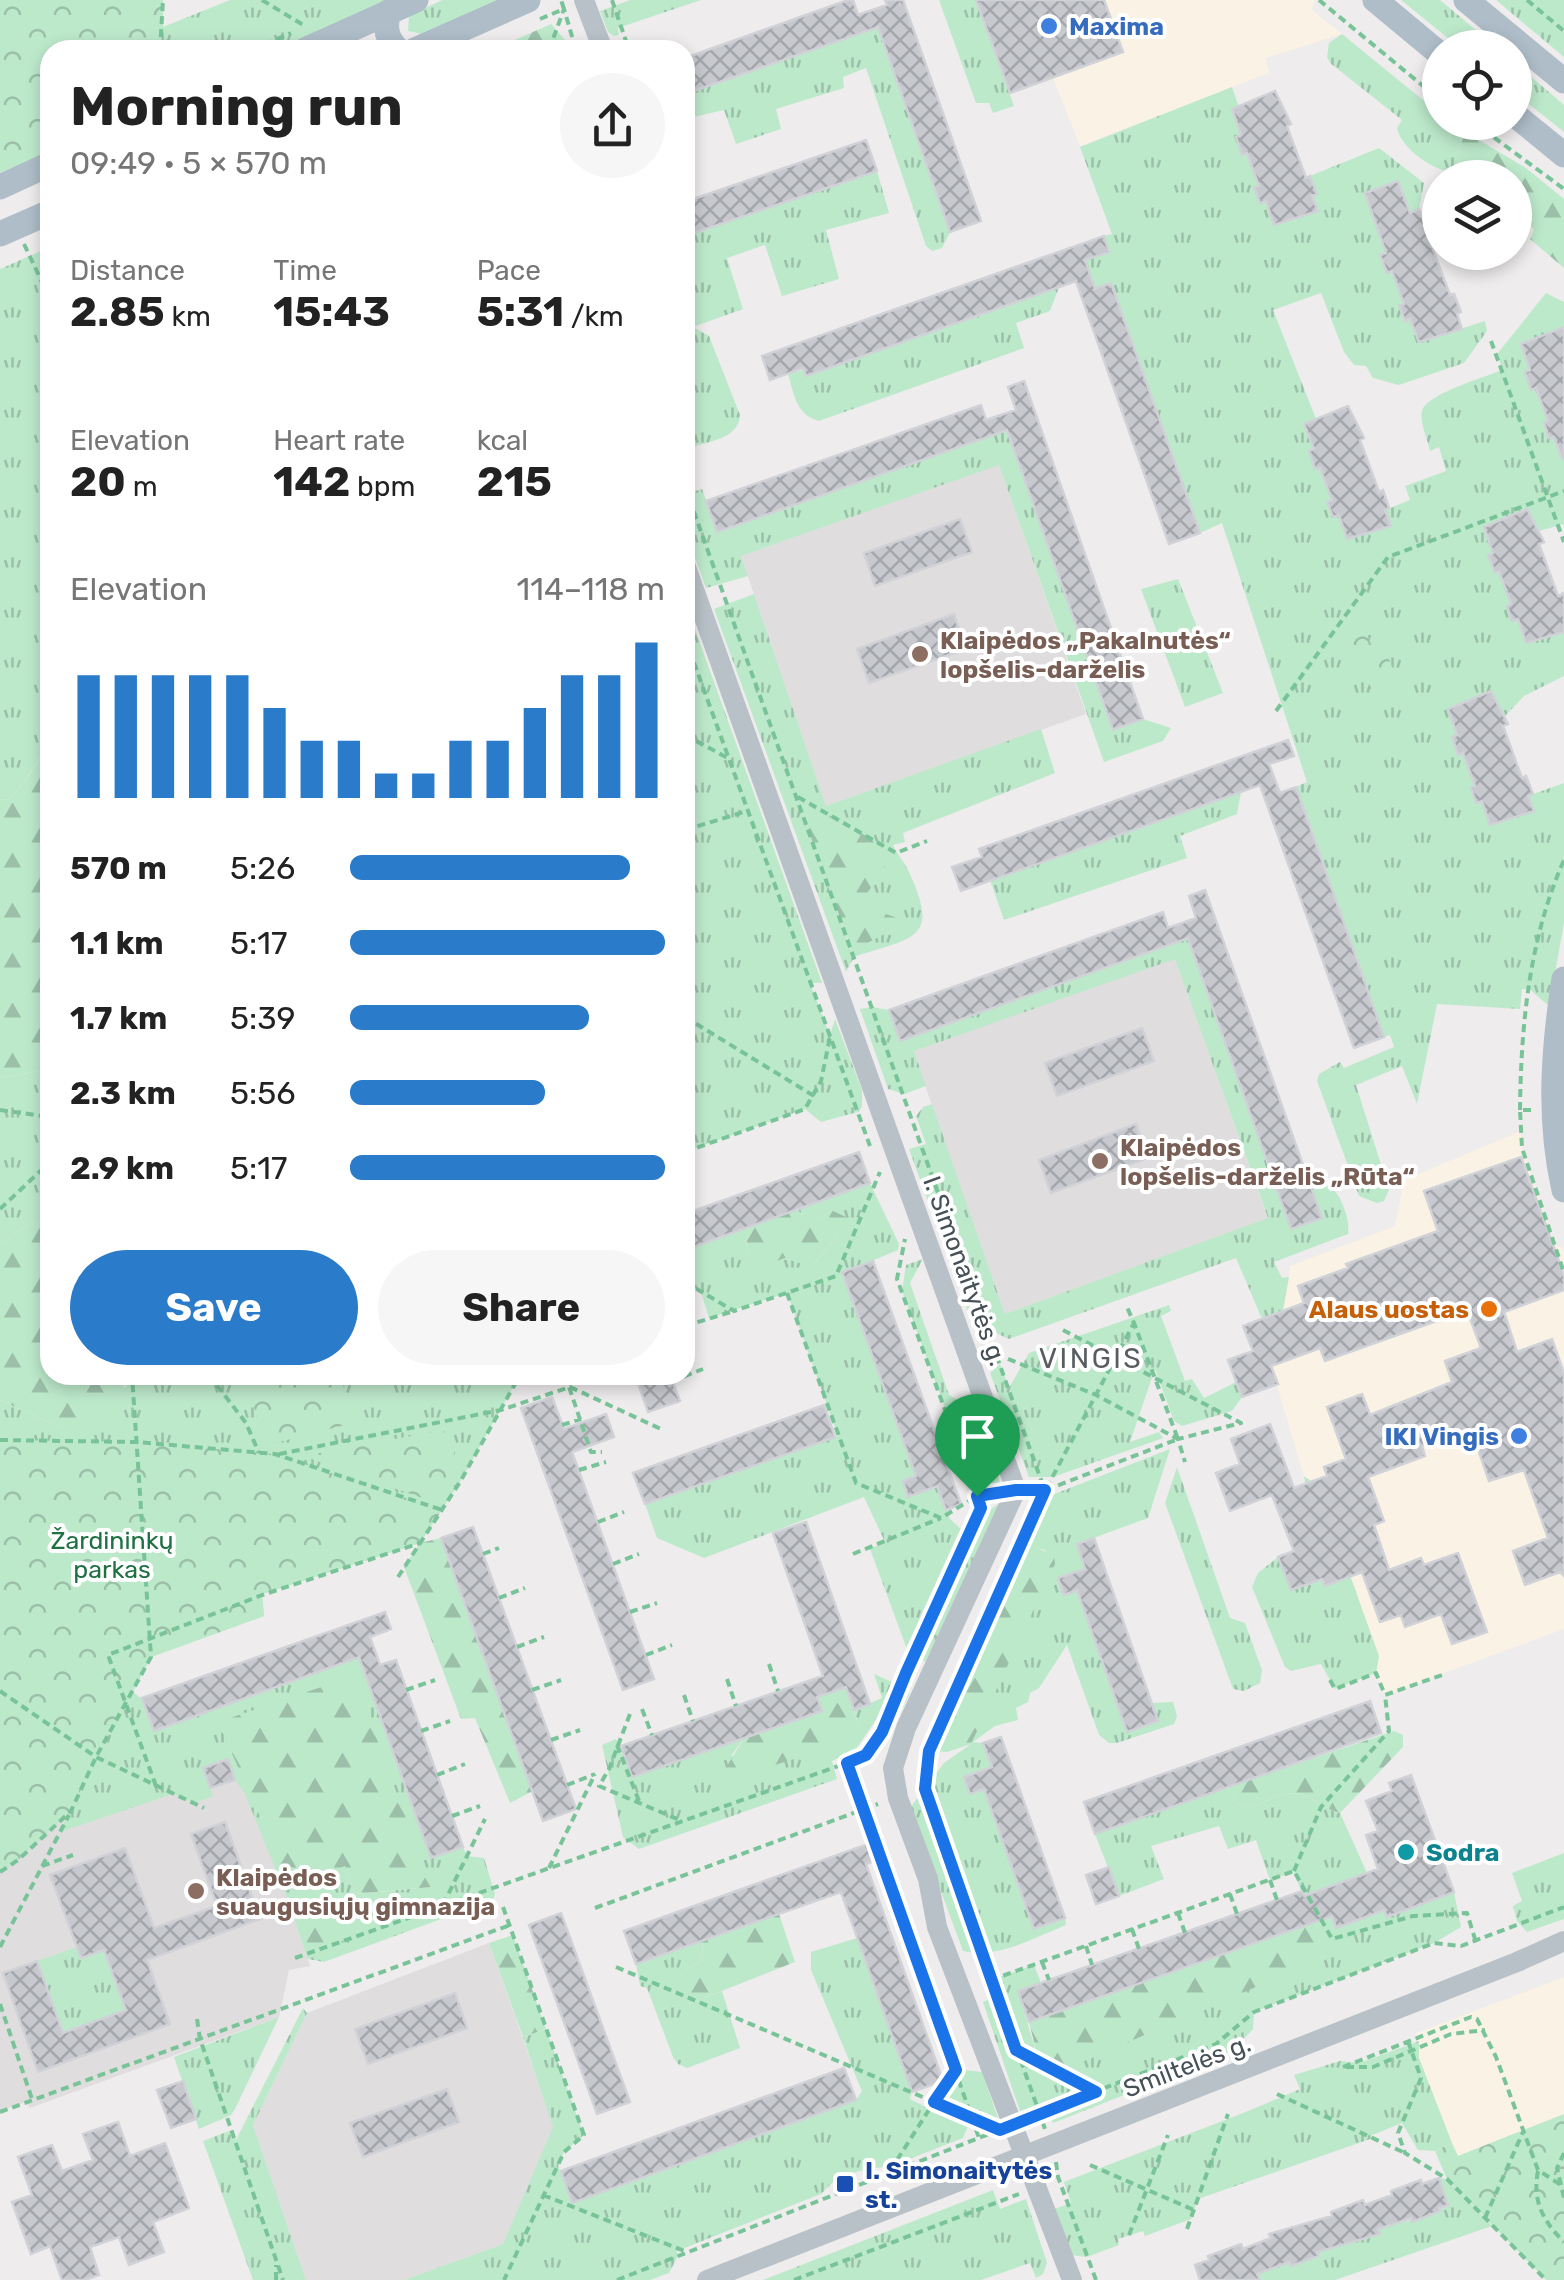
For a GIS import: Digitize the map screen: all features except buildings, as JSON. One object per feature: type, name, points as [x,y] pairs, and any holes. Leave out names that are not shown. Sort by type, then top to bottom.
[{"type":"main road","points":[[305,38],[416,0]]},
{"type":"main road","points":[[438,40],[528,0]]},
{"type":"main road","points":[[1374,0],[1422,39]]},
{"type":"main road","points":[[1466,0],[1564,81]]},
{"type":"main road","points":[[388,12],[385,27],[390,40]]},
{"type":"main road","points":[[1532,129],[1564,155]]},
{"type":"main road","points":[[0,187],[40,169]]},
{"type":"main road","points":[[0,234],[40,216]]},
{"type":"main road","points":[[1564,979],[1553,1062],[1552,1108],[1564,1190]]},
{"type":"street","points":[[584,0],[599,40]]},
{"type":"street","name":"I. Simonaitytės g.","points":[[695,592],[1016,1490]]},
{"type":"street","points":[[1016,1490],[906,1728],[893,1768],[898,1798],[928,1880],[937,1927],[1072,2280]]},
{"type":"street","name":"Smiltelės g.","points":[[707,2280],[1564,1944]]},
{"type":"path","points":[[161,40],[163,0]]},
{"type":"path","points":[[262,0],[305,38]]},
{"type":"path","points":[[612,0],[626,40]]},
{"type":"path","points":[[1319,0],[1422,85]]},
{"type":"path","points":[[1527,0],[1564,31]]},
{"type":"path","points":[[553,40],[564,8],[573,40]]},
{"type":"path","points":[[1497,140],[1564,189]]},
{"type":"path","points":[[1491,341],[1564,542]]},
{"type":"path","points":[[1276,711],[1388,557],[1564,491]]},
{"type":"path","points":[[695,515],[1045,1490]]},
{"type":"path","points":[[695,666],[872,1151]]},
{"type":"path","points":[[695,740],[728,758]]},
{"type":"path","points":[[796,796],[896,852],[927,841]]},
{"type":"path","points":[[695,827],[748,811]]},
{"type":"path","points":[[1520,1110],[1530,977],[1546,906],[1564,860]]},
{"type":"path","points":[[695,1023],[814,1096]]},
{"type":"path","points":[[695,1148],[806,1108],[826,1066],[830,1036]]},
{"type":"path","points":[[0,1110],[40,1116]]},
{"type":"path","points":[[876,1162],[886,1188]]},
{"type":"path","points":[[0,1209],[40,1171]]},
{"type":"path","points":[[695,1323],[836,1276],[880,1172]]},
{"type":"path","points":[[295,1958],[866,1755],[882,1732],[981,1508],[897,1279],[905,1238]]},
{"type":"path","points":[[1558,1256],[1564,1273]]},
{"type":"path","points":[[695,1288],[734,1310]]},
{"type":"path","points":[[787,1293],[856,1483],[941,1518]]},
{"type":"path","points":[[1128,1307],[1185,1462]]},
{"type":"path","points":[[1039,2114],[925,1789],[929,1751],[1045,1490],[1134,1323]]},
{"type":"path","points":[[853,1554],[941,1518],[977,1496],[1045,1490],[1178,1439],[1241,1423],[1063,1330]]},
{"type":"path","points":[[996,1354],[1096,1395],[1178,1439]]},
{"type":"path","points":[[695,1372],[703,1369]]},
{"type":"path","points":[[0,1947],[151,1657],[133,1385]]},
{"type":"path","points":[[217,1385],[246,1423],[259,1453]]},
{"type":"path","points":[[398,1577],[515,1385]]},
{"type":"path","points":[[274,1454],[501,1410],[570,1387],[663,1430]]},
{"type":"path","points":[[570,1387],[591,1452],[602,1452]]},
{"type":"path","points":[[562,1425],[581,1419]]},
{"type":"path","points":[[0,1440],[136,1442],[274,1454],[442,1510]]},
{"type":"path","points":[[579,1470],[606,1462]]},
{"type":"path","points":[[598,1522],[624,1512]]},
{"type":"path","points":[[156,1786],[108,1655],[262,1594],[420,1543]]},
{"type":"path","points":[[483,1554],[499,1548]]},
{"type":"path","points":[[613,1564],[639,1554]]},
{"type":"path","points":[[499,1598],[525,1588]]},
{"type":"path","points":[[630,1612],[657,1603]]},
{"type":"path","points":[[517,1647],[544,1637]]},
{"type":"path","points":[[646,1655],[672,1645]]},
{"type":"path","points":[[769,1664],[778,1691]]},
{"type":"path","points":[[991,1980],[1294,1871],[1320,1807],[1389,1732],[1385,1695],[1376,1674],[1335,1689],[1330,1680]]},
{"type":"path","points":[[1385,1695],[1442,1675]]},
{"type":"path","points":[[727,1679],[736,1706]]},
{"type":"path","points":[[406,1690],[434,1680]]},
{"type":"path","points":[[532,1690],[561,1680]]},
{"type":"path","points":[[0,1691],[96,1757],[204,1808]]},
{"type":"path","points":[[684,1695],[693,1721]]},
{"type":"path","points":[[642,1709],[652,1735]]},
{"type":"path","points":[[630,1714],[599,1786],[682,1821]]},
{"type":"path","points":[[422,1732],[450,1721]]},
{"type":"path","points":[[550,1740],[580,1730]]},
{"type":"path","points":[[617,1745],[638,1801]]},
{"type":"path","points":[[847,1763],[979,2138]]},
{"type":"path","points":[[437,1775],[465,1764]]},
{"type":"path","points":[[548,1868],[595,1774],[567,1784]]},
{"type":"path","points":[[595,1908],[925,1789]]},
{"type":"path","points":[[452,1816],[480,1806]]},
{"type":"path","points":[[0,1872],[71,1811]]},
{"type":"path","points":[[443,1905],[485,1818]]},
{"type":"path","points":[[42,1866],[73,1855]]},
{"type":"path","points":[[1294,1871],[1332,1939],[1413,1916],[1467,1913],[1476,1941]]},
{"type":"path","points":[[1270,1880],[1277,1900]]},
{"type":"path","points":[[1230,1894],[1236,1914]]},
{"type":"path","points":[[503,1907],[584,2135],[564,2152],[504,2280]]},
{"type":"path","points":[[1011,2126],[1216,2044],[1254,2012],[1434,1942],[1461,1946],[1564,1907]]},
{"type":"path","points":[[1178,1913],[1185,1932]]},
{"type":"path","points":[[0,2112],[510,1925]]},
{"type":"path","points":[[1132,1930],[1139,1948]]},
{"type":"path","points":[[1086,1946],[1092,1965]]},
{"type":"path","points":[[1042,1962],[1049,1980]]},
{"type":"path","points":[[616,1967],[1000,2130],[617,2280]]},
{"type":"path","points":[[0,2004],[33,2100]]},
{"type":"path","points":[[1484,2030],[1451,2034],[1374,2067],[1343,2067],[1471,2017],[1484,2030],[1538,2170],[1536,2200],[1543,2219],[1564,2242]]},
{"type":"path","points":[[197,2019],[200,2039],[280,2280]]},
{"type":"path","points":[[1406,2153],[1398,2133],[1421,2078],[1408,2041]]},
{"type":"path","points":[[1016,2050],[1096,2092]]},
{"type":"path","points":[[889,2173],[956,2070]]},
{"type":"path","points":[[1277,2094],[1406,2153],[1447,2180],[1546,2280]]},
{"type":"path","points":[[1187,2229],[1228,2114]]},
{"type":"path","points":[[1486,2218],[1524,2132]]},
{"type":"path","points":[[1130,2235],[1168,2135]]},
{"type":"path","points":[[1564,2153],[1557,2168],[1564,2198]]},
{"type":"path","points":[[1090,2165],[1194,2210]]},
{"type":"path","points":[[1538,2170],[1564,2187]]},
{"type":"path","points":[[1058,2177],[1096,2280]]},
{"type":"path","points":[[543,2195],[688,2252]]},
{"type":"path","points":[[794,2280],[1002,2200]]},
{"type":"shaded area","points":[[975,0],[1315,0],[1312,10],[1342,34],[1266,58],[1269,73],[1080,146],[1053,78],[1010,93]]},
{"type":"shaded area","name":"Klaipėdos „Pakalnutės“ lopšelis-darželis","points":[[999,464],[1086,714],[826,806],[741,556]]},
{"type":"shaded area","name":"Klaipėdos lopšelis-darželis „Rūta“","points":[[1175,958],[1268,1219],[1005,1314],[913,1051]]},
{"type":"shaded area","points":[[1521,1131],[1522,1148],[1555,1245],[1564,1248],[1564,1629],[1385,1695],[1376,1673],[1379,1656],[1322,1579],[1291,1590],[1278,1557],[1294,1550],[1273,1496],[1306,1483],[1271,1366],[1300,1355],[1283,1311],[1290,1266],[1395,1226],[1404,1180]]},
{"type":"shaded area","name":"Klaipėdos suaugusiųjų gimnazija","points":[[218,1722],[289,1900],[310,1966],[289,1970],[279,2017],[30,2108],[26,2102],[0,2111],[0,1872],[71,1811]]},
{"type":"shaded area","points":[[489,1943],[554,2127],[503,2244],[404,2280],[306,2280],[253,2125],[307,2013]]},
{"type":"shaded area","points":[[1564,1977],[1564,2114],[1457,2156],[1419,2058],[1416,2033]]},
{"type":"green space","points":[[0,0],[163,0],[161,40],[40,40],[40,156],[0,173]]},
{"type":"green space","points":[[163,0],[163,27],[230,0],[385,0],[382,7],[306,40],[40,40],[40,124],[0,12]]},
{"type":"green space","points":[[442,0],[499,0],[422,34],[408,31],[409,16]]},
{"type":"green space","points":[[630,0],[701,0],[618,28],[619,35],[614,36],[608,32],[600,11]]},
{"type":"green space","points":[[939,0],[975,0],[1014,106],[993,113],[989,103],[976,103]]},
{"type":"green space","points":[[1401,0],[1440,0],[1476,30],[1438,30]]},
{"type":"green space","points":[[1496,0],[1564,0],[1564,57]]},
{"type":"green space","points":[[551,24],[565,40],[515,40]]},
{"type":"green space","points":[[878,26],[950,232],[942,248],[932,251],[926,246],[866,68],[843,77],[844,88],[776,109],[781,129],[736,144],[724,110],[695,117],[695,90]]},
{"type":"green space","points":[[1342,34],[1422,99],[1422,140],[1460,140],[1457,160],[1423,160],[1417,156],[1399,135],[1397,128],[1402,120],[1330,63],[1329,43]]},
{"type":"green space","points":[[1532,78],[1564,105],[1564,132],[1532,107]]},
{"type":"green space","points":[[1232,87],[1239,107],[1232,109],[1241,135],[1236,137],[1242,154],[1247,153],[1259,186],[1255,188],[1260,202],[1266,201],[1274,224],[1318,211],[1310,176],[1379,148],[1422,181],[1419,209],[1376,227],[1386,253],[1380,256],[1387,273],[1392,271],[1404,304],[1399,306],[1404,321],[1410,319],[1419,342],[1485,321],[1487,331],[1464,363],[1399,385],[1373,378],[1366,366],[1354,365],[1344,352],[1321,293],[1273,310],[1316,419],[1305,424],[1314,449],[1309,452],[1315,469],[1320,468],[1332,500],[1328,502],[1333,517],[1339,515],[1347,539],[1390,526],[1385,510],[1410,500],[1405,486],[1446,471],[1439,447],[1430,451],[1422,420],[1426,405],[1445,392],[1502,370],[1498,353],[1546,293],[1564,302],[1564,327],[1521,345],[1530,370],[1525,373],[1531,390],[1536,388],[1548,421],[1544,423],[1549,438],[1555,436],[1564,460],[1564,524],[1539,531],[1537,525],[1533,527],[1527,510],[1484,528],[1493,553],[1488,556],[1494,573],[1499,571],[1511,604],[1507,606],[1512,620],[1518,619],[1526,642],[1564,632],[1564,676],[1524,696],[1505,716],[1491,692],[1448,710],[1457,735],[1452,738],[1458,755],[1463,753],[1475,786],[1471,788],[1476,803],[1482,801],[1491,825],[1533,812],[1528,796],[1564,783],[1564,923],[1549,1006],[1529,989],[1522,989],[1520,1009],[1437,1004],[1417,1104],[1402,1066],[1356,1085],[1389,1190],[1384,1201],[1377,1203],[1359,1196],[1317,1081],[1319,1074],[1340,1062],[1344,1068],[1394,1047],[1390,1035],[1384,1037],[1296,787],[1307,782],[1222,523],[1200,533],[1112,284],[1095,289],[1085,261],[1109,252],[1104,236],[1112,234],[1080,147]]},
{"type":"green space","points":[[1460,140],[1479,140],[1513,160],[1457,160]]},
{"type":"green space","points":[[877,171],[889,213],[826,230],[839,279],[782,296],[765,245],[727,258],[743,309],[695,326],[695,233]]},
{"type":"green space","points":[[1532,173],[1564,199],[1564,268],[1532,241]]},
{"type":"green space","points":[[40,251],[40,758],[7,800],[0,799],[0,269]]},
{"type":"green space","points":[[1059,287],[1050,311],[1016,323],[1024,348],[819,421],[805,414],[797,403],[788,374],[803,370],[807,376]]},
{"type":"green space","points":[[695,328],[709,336],[740,415],[734,430],[695,446]]},
{"type":"green space","points":[[1007,430],[1112,730],[1143,719],[1171,728],[1163,741],[1104,762],[999,465],[741,556],[748,576],[706,588],[695,558],[695,491],[702,489],[718,532]]},
{"type":"green space","points":[[1178,579],[1223,693],[1185,707],[1141,589]]},
{"type":"green space","points":[[754,594],[826,806],[1041,729],[1055,773],[903,833],[905,842],[893,845],[918,895],[921,924],[906,940],[854,957],[846,972],[714,609]],"holes":[[[797,797],[885,869],[857,905],[898,927],[851,950]]]},
{"type":"green space","points":[[1364,626],[1375,655],[1386,651],[1398,683],[1372,693],[1361,662],[1350,665],[1339,635]]},
{"type":"green space","points":[[695,629],[822,983],[810,983],[830,1035],[835,1019],[862,1090],[862,1107],[858,1112],[821,1122],[805,1109],[695,1148]]},
{"type":"green space","points":[[40,759],[40,1071],[0,1078],[0,799],[7,800]]},
{"type":"green space","points":[[1241,792],[1237,814],[1180,836],[1187,858],[1004,920],[990,880]]},
{"type":"green space","points":[[796,796],[884,846],[885,869],[858,905],[895,917],[898,927],[852,951]]},
{"type":"green space","points":[[1188,938],[1291,1228],[1321,1218],[1311,1188],[1328,1184],[1344,1207],[1348,1234],[1274,1262],[1282,1278],[1289,1277],[1283,1311],[1262,1319],[1236,1258],[1009,1339],[987,1329],[977,1336],[909,1149],[926,1144],[916,1116],[923,1107],[932,1104],[1005,1314],[1268,1218],[1175,959],[914,1051],[926,1086],[904,1094],[888,1089],[860,1009],[889,1010],[900,1041]]},
{"type":"green space","points":[[40,1071],[40,1220],[0,1244],[0,1078]]},
{"type":"green space","points":[[870,1183],[899,1244],[898,1250],[842,1273],[916,1476],[903,1481],[908,1496],[937,1486],[950,1519],[973,1540],[987,1512],[1000,1503],[926,1661],[911,1660],[870,1549],[885,1542],[864,1497],[704,1558],[657,1538],[645,1504],[838,1436],[787,1293],[709,1318],[701,1292],[695,1288],[695,1246],[749,1227],[747,1248],[759,1266],[784,1258],[812,1266],[839,1235],[833,1211],[819,1218],[804,1218],[797,1209]]},
{"type":"green space","points":[[797,1209],[804,1218],[819,1218],[833,1211],[846,1217],[839,1235],[811,1267],[785,1258],[759,1267],[747,1249],[749,1227]]},
{"type":"green space","points":[[40,1220],[40,1385],[124,1385],[103,1411],[60,1427],[0,1400],[0,1244]]},
{"type":"green space","points":[[923,1259],[910,1283],[949,1395],[975,1410],[1001,1485],[977,1479],[968,1471],[902,1291],[906,1265]]},
{"type":"green space","points":[[1169,1305],[1171,1311],[1161,1316],[1185,1381],[1192,1379],[1204,1398],[1236,1382],[1242,1397],[1232,1411],[1182,1426],[1174,1421],[1155,1369],[1130,1442],[1159,1432],[1163,1438],[1053,1477],[1029,1477],[990,1373],[1000,1364],[1009,1388],[1029,1353]]},
{"type":"green space","points":[[126,1385],[514,1385],[460,1482],[420,1543],[262,1594],[264,1616],[151,1657],[133,1692],[142,1699],[154,1730],[359,1657],[431,1858],[463,1847],[467,1856],[484,1858],[495,1894],[493,1900],[324,1962],[308,1959],[306,1954],[360,1934],[313,1898],[288,1900],[228,1760],[203,1768],[213,1796],[194,1803],[173,1794],[60,1832],[68,1814],[0,1872],[0,1400],[60,1427]],"holes":[[[345,1866],[431,1887],[355,1894]]]},
{"type":"green space","points":[[249,1385],[344,1385],[353,1423],[264,1446]]},
{"type":"green space","points":[[443,1430],[455,1445],[454,1472],[445,1493],[425,1499],[303,1456]]},
{"type":"green space","name":"Žardininkų parkas","points":[[0,1440],[136,1442],[274,1454],[442,1510],[420,1543],[262,1594],[264,1616],[151,1657],[71,1811],[0,1872]]},
{"type":"green space","points":[[1170,1449],[1148,1518],[1077,1544],[1085,1569],[1059,1578],[1064,1595],[1077,1590],[1127,1732],[1157,1721],[1151,1703],[1173,1702],[1177,1716],[1174,1724],[1109,1743],[1099,1735],[1067,1645],[1039,1688],[1030,1693],[1028,1702],[1016,1708],[1018,1720],[995,1726],[973,1742],[983,1743],[992,1767],[984,1789],[1034,1928],[1065,1918],[1066,1925],[1003,1950],[963,1951],[910,1808],[944,1763],[971,1744],[1046,1551],[1030,1545],[1052,1495]]},
{"type":"green space","points":[[1177,1467],[1230,1618],[1245,1623],[1262,1670],[1260,1683],[1244,1691],[1233,1689],[1165,1503]]},
{"type":"green space","points":[[1304,1476],[1318,1486],[1379,1656],[1376,1673],[1335,1689],[1321,1664],[1291,1671],[1285,1667],[1252,1587],[1258,1573],[1278,1557],[1291,1590],[1322,1579]]},
{"type":"green space","points":[[441,1538],[533,1791],[510,1803],[475,1718],[461,1719],[404,1567],[420,1543]]},
{"type":"green space","points":[[1023,1541],[1054,1556],[1055,1564],[971,1744],[947,1752],[929,1751]]},
{"type":"green space","points":[[874,1674],[908,1689],[909,1695],[892,1731],[880,1714],[856,1749],[832,1761],[837,1779],[639,1849],[623,1837],[602,1745],[616,1739],[633,1777],[744,1738],[731,1756],[859,1727],[854,1710],[882,1698]]},
{"type":"green space","points":[[354,1676],[431,1887],[355,1894],[345,1866],[291,1886],[218,1722]]},
{"type":"green space","points":[[846,1687],[859,1727],[852,1741],[736,1777],[727,1766],[744,1738],[821,1711],[817,1697]]},
{"type":"green space","points":[[1394,1731],[1403,1735],[1403,1747],[1340,1813],[1296,1793],[1248,1809],[1236,1803],[1228,1787]]},
{"type":"green space","points":[[1228,1787],[1236,1803],[1248,1809],[1296,1793],[1340,1813],[1367,1873],[1322,1890],[1336,1927],[1384,1910],[1387,1917],[1454,1892],[1461,1927],[1434,1943],[1254,2012],[1253,2029],[1231,2053],[1053,2123],[1047,2106],[1021,2114],[983,2002],[997,1996],[991,1980],[1034,1965],[1041,1983],[1018,1992],[1039,2061],[1325,1957],[1294,1872],[1270,1880],[1256,1840],[1228,1849],[1219,1826],[1151,1846],[1164,1879],[1119,1896],[1095,1834]]},
{"type":"green space","points":[[1564,1853],[1564,1919],[1527,1932],[1517,1921],[1513,1906],[1522,1901],[1512,1873]]},
{"type":"green space","points":[[313,1898],[361,1934],[306,1954],[288,1900]]},
{"type":"green space","points":[[779,1914],[795,1962],[686,2005],[668,1990],[681,1974],[702,1960],[703,1940]]},
{"type":"green space","points":[[1313,1922],[1325,1957],[1059,2072],[1039,2062],[1029,2022]]},
{"type":"green space","points":[[513,1935],[546,2029],[523,2037],[489,1943]]},
{"type":"green space","points":[[857,1938],[912,2092],[910,2099],[930,2109],[955,2069],[982,2072],[999,2121],[994,2127],[970,2121],[963,2138],[889,2167],[838,2177],[821,2194],[677,2251],[669,2273],[650,2280],[404,2280],[503,2244],[553,2127],[523,2037],[546,2029],[584,2135],[564,2152],[558,2166],[573,2203],[856,2100],[862,2091],[811,1970],[811,1952]]},
{"type":"green space","points":[[703,1940],[702,1960],[681,1974],[686,2005],[722,1991],[740,2048],[687,2068],[673,2057],[647,1988],[640,1986],[636,1964]]},
{"type":"green space","points":[[77,1947],[81,1958],[104,1950],[126,2010],[63,2033],[37,1961]]},
{"type":"green space","points":[[303,2008],[307,2013],[253,2125],[306,2280],[253,2280],[203,2141],[232,2130],[236,2140]]},
{"type":"green space","points":[[279,2017],[231,2115],[199,2129],[174,2057]]},
{"type":"green space","points":[[1419,2041],[1419,2058],[1452,2143],[1435,2151],[1418,2150],[1402,2123],[1370,2136],[1373,2138],[1198,2199],[1191,2219],[1145,2236],[1143,2231],[1118,2239],[1119,2245],[1087,2257],[1070,2255],[1054,2209],[1071,2203],[1064,2182],[1300,2089],[1294,2075],[1340,2061],[1360,2063]]},
{"type":"green space","points":[[1564,2114],[1564,2280],[1546,2280],[1447,2179],[1435,2151],[1452,2143],[1458,2156]]},
{"type":"green space","points":[[1439,2178],[1447,2179],[1492,2226],[1335,2280],[1251,2280],[1289,2262],[1291,2266],[1318,2256],[1317,2252],[1379,2234],[1378,2229],[1440,2212],[1439,2208],[1448,2204]]},
{"type":"green space","points":[[993,2190],[1000,2209],[1026,2199],[1047,2263],[1043,2274],[1036,2278],[1030,2263],[981,2280],[763,2280]]},
{"type":"place","name":"Maxima","points":[[1049,26]]},
{"type":"place","name":"Klaipėdos „Pakalnutės“ lopšelis-darželis","points":[[920,654]]},
{"type":"place","name":"Klaipėdos lopšelis-darželis „Rūta“","points":[[1100,1161]]},
{"type":"place","name":"Alaus uostas","points":[[1489,1309]]},
{"type":"place","name":"IKI Vingis","points":[[1519,1436]]},
{"type":"place","name":"Sodra","points":[[1406,1852]]},
{"type":"place","name":"Klaipėdos suaugusiųjų gimnazija","points":[[196,1891]]},
{"type":"place","name":"I. Simonaitytės st.","points":[[845,2184]]},
{"type":"district","name":"VINGIS","points":[[1091,1358]]},
{"type":"route","points":[[1045,1490],[929,1751],[925,1789],[1016,2050],[1096,2092],[1000,2130],[934,2102],[956,2070],[847,1763],[866,1755],[882,1732],[981,1508],[977,1496],[1045,1490]]}]
